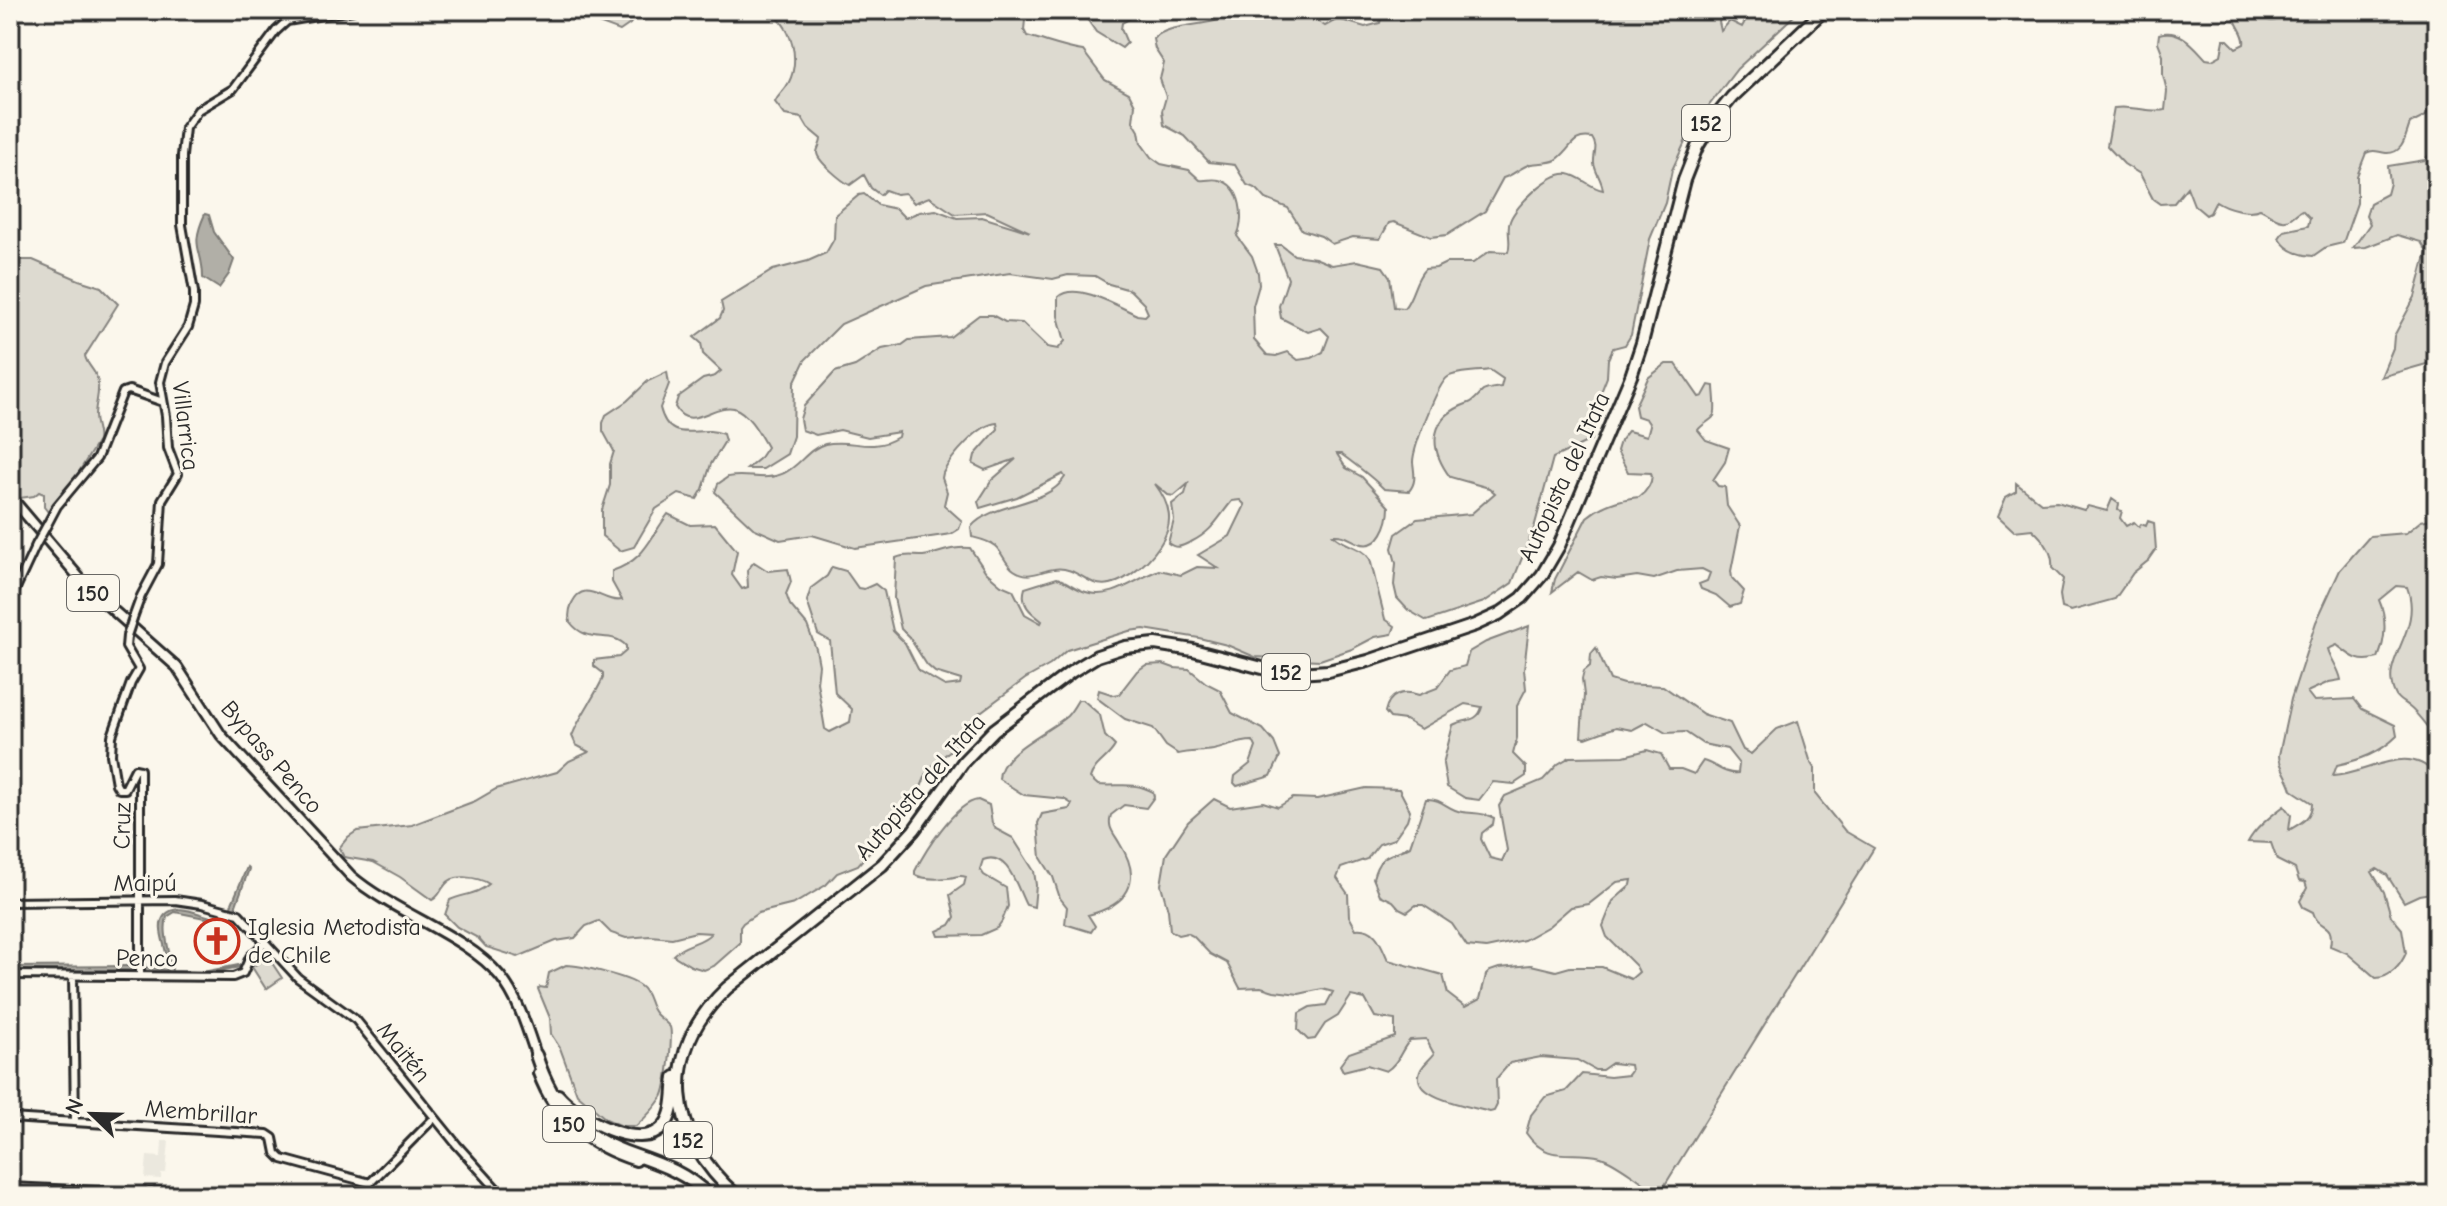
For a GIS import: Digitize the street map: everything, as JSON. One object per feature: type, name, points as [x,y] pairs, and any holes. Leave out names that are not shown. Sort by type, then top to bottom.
[{"type":"highway","name":"Autopista del Itata","points":[[731,1196],[710,1176],[690,1145],[677,1102],[675,1071],[685,1036],[709,999],[868,872],[907,831],[975,742],[1010,710],[1087,656],[1120,643],[1152,639],[1188,644],[1275,667],[1329,666],[1481,617],[1518,595],[1540,570],[1553,545],[1625,378],[1639,336],[1678,181],[1692,146],[1707,120],[1732,90],[1816,10]]},
{"type":"highway","name":"Autopista del Itata","points":[[737,1196],[702,1157],[686,1118],[680,1091],[680,1071],[693,1030],[727,988],[882,865],[914,830],[972,752],[1015,713],[1086,662],[1121,648],[1167,645],[1274,671],[1328,671],[1368,661],[1484,621],[1509,608],[1530,589],[1561,541],[1631,376],[1684,180],[1697,147],[1732,97],[1824,10]]},
{"type":"highway","points":[[536,1055],[553,1089],[572,1109],[598,1124],[634,1135],[652,1134],[668,1121],[672,1110],[675,1071]]},
{"type":"highway","points":[[536,1055],[556,1102],[581,1129],[614,1147],[676,1171],[706,1196]]},
{"type":"main road","name":"Bypass Penco","points":[[10,496],[88,588],[177,667],[212,723],[334,858],[366,888],[487,963],[506,984],[523,1018],[536,1055]]},
{"type":"main road","name":"Bypass Penco","points":[[523,1018],[543,1087],[566,1122],[600,1146],[674,1174],[706,1196]]},
{"type":"street","name":"Villarrica","points":[[140,772],[138,768],[135,769],[124,789],[117,787],[111,755],[112,736],[139,667],[127,649],[127,636],[141,596],[156,568],[162,502],[178,473],[168,448],[160,386],[162,371],[194,312],[194,288],[186,258],[182,208],[184,130],[195,112],[233,89],[287,21],[353,10]]},
{"type":"street","points":[[10,601],[57,506],[97,458],[124,391],[163,402]]},
{"type":"street","name":"Cruz","points":[[140,772],[140,971]]},
{"type":"street","name":"Maipú","points":[[10,902],[182,901],[235,913],[265,943]]},
{"type":"street","name":"Penco","points":[[10,975],[73,976],[140,971],[239,976],[250,957],[265,943]]},
{"type":"street","name":"Maitén","points":[[265,943],[298,978],[356,1020],[434,1118],[503,1196]]},
{"type":"street","points":[[73,976],[75,1121]]},
{"type":"street","name":"Membrillar","points":[[10,1118],[267,1134],[273,1138],[276,1153],[282,1159],[370,1183]]},
{"type":"street","points":[[371,1196],[370,1183],[434,1118]]},
{"type":"street","points":[[10,1187],[207,1195]]},
{"type":"shaded area","points":[[533,10],[639,10],[630,24],[620,31],[572,15]]},
{"type":"shaded area","points":[[766,10],[1026,10],[1024,30],[1027,36],[1083,51],[1105,80],[1129,93],[1135,105],[1133,121],[1141,143],[1151,157],[1161,164],[1189,170],[1200,180],[1219,180],[1233,189],[1241,213],[1237,236],[1252,256],[1258,273],[1259,285],[1253,306],[1254,340],[1267,355],[1288,352],[1298,360],[1323,352],[1329,336],[1321,328],[1308,332],[1281,318],[1279,306],[1288,279],[1275,245],[1281,245],[1294,255],[1315,258],[1332,265],[1357,261],[1383,267],[1390,277],[1394,307],[1404,308],[1425,269],[1446,263],[1473,263],[1490,251],[1508,252],[1509,225],[1514,214],[1544,183],[1568,174],[1603,190],[1594,164],[1594,142],[1592,138],[1580,138],[1556,160],[1531,164],[1503,178],[1485,211],[1447,235],[1431,237],[1394,222],[1389,223],[1380,239],[1353,237],[1332,244],[1321,236],[1302,230],[1288,208],[1266,199],[1257,189],[1247,185],[1235,165],[1209,162],[1185,136],[1164,125],[1162,111],[1166,97],[1160,79],[1164,63],[1153,39],[1160,34],[1222,19],[1228,15],[1228,10],[1257,10],[1268,20],[1271,16],[1263,10],[1310,10],[1316,13],[1317,21],[1325,26],[1338,19],[1365,27],[1380,23],[1381,18],[1375,10],[1725,10],[1719,22],[1721,31],[1730,21],[1742,27],[1751,10],[1800,10],[1737,69],[1691,129],[1672,170],[1665,203],[1650,239],[1631,335],[1625,345],[1613,348],[1608,359],[1607,377],[1594,410],[1591,440],[1553,458],[1534,528],[1512,583],[1484,602],[1427,621],[1408,610],[1397,598],[1394,585],[1396,563],[1392,548],[1396,534],[1417,519],[1471,514],[1495,493],[1489,488],[1450,477],[1438,454],[1436,433],[1446,416],[1473,401],[1483,391],[1501,387],[1503,379],[1490,370],[1457,374],[1444,382],[1427,416],[1414,455],[1414,481],[1409,491],[1384,489],[1352,462],[1337,454],[1346,468],[1362,477],[1389,507],[1382,534],[1373,543],[1359,543],[1333,535],[1370,559],[1385,619],[1395,626],[1392,634],[1375,637],[1320,660],[1255,657],[1227,645],[1144,629],[1067,650],[978,714],[953,748],[928,770],[913,807],[858,865],[837,873],[826,885],[794,904],[758,913],[743,923],[740,943],[714,966],[704,970],[673,955],[711,933],[696,932],[672,938],[626,938],[611,933],[599,921],[586,926],[575,938],[556,941],[518,957],[486,947],[445,915],[450,900],[476,892],[489,884],[472,878],[454,879],[432,900],[373,862],[344,857],[339,848],[357,831],[412,825],[475,801],[496,789],[557,772],[569,761],[589,752],[576,745],[572,736],[603,678],[603,673],[594,666],[594,660],[619,657],[626,651],[626,646],[613,638],[592,636],[577,629],[570,622],[570,608],[583,592],[622,600],[612,582],[612,571],[639,555],[668,514],[690,525],[715,524],[737,551],[732,575],[742,589],[748,587],[747,570],[754,562],[768,571],[788,569],[791,582],[786,594],[790,605],[807,625],[816,649],[819,665],[817,682],[825,729],[830,732],[850,722],[852,709],[835,693],[830,641],[818,634],[807,601],[811,588],[827,576],[832,567],[846,571],[858,588],[875,584],[884,591],[893,631],[905,643],[919,671],[945,686],[960,684],[961,680],[935,672],[927,665],[901,629],[894,598],[896,558],[970,548],[986,572],[1001,585],[1013,590],[1025,614],[1041,623],[1025,603],[1025,588],[1057,578],[1086,592],[1105,593],[1159,570],[1181,575],[1197,567],[1218,568],[1198,555],[1230,536],[1245,505],[1240,500],[1232,501],[1205,533],[1184,545],[1174,546],[1168,543],[1174,520],[1172,504],[1185,494],[1188,484],[1174,496],[1155,484],[1169,514],[1165,537],[1148,560],[1132,574],[1103,585],[1065,569],[1029,575],[1019,573],[1008,565],[995,546],[972,537],[971,527],[981,519],[992,512],[1046,494],[1065,477],[1063,474],[1017,497],[980,508],[978,502],[992,480],[1016,459],[985,470],[973,464],[975,455],[998,429],[997,423],[974,435],[943,473],[947,492],[944,505],[962,521],[959,529],[951,534],[855,548],[812,535],[780,540],[753,528],[715,492],[718,484],[728,477],[770,477],[784,473],[825,444],[870,445],[898,437],[899,432],[868,437],[840,430],[816,435],[802,430],[800,419],[804,406],[835,372],[855,366],[882,349],[902,345],[909,340],[950,337],[979,315],[992,315],[1005,322],[1022,323],[1047,347],[1058,349],[1065,341],[1058,316],[1058,297],[1065,293],[1085,293],[1137,315],[1145,316],[1148,313],[1130,290],[1095,276],[1068,275],[1053,279],[1010,273],[926,286],[841,324],[805,360],[794,383],[793,436],[787,454],[763,469],[747,469],[767,447],[744,415],[734,408],[726,408],[687,417],[675,407],[678,397],[703,379],[721,371],[703,354],[701,343],[694,337],[720,318],[723,311],[721,302],[773,270],[826,253],[834,239],[835,215],[859,195],[864,194],[878,205],[896,209],[905,218],[936,210],[957,218],[982,217],[1030,232],[987,212],[955,214],[929,197],[914,203],[905,193],[885,190],[880,195],[871,188],[864,175],[850,185],[836,175],[818,156],[821,139],[802,118],[785,115],[775,102],[791,77],[794,55],[782,23]]},
{"type":"shaded area","points":[[1089,10],[1148,10],[1142,17],[1122,23],[1121,29],[1127,43],[1122,48],[1096,32],[1087,19]]},
{"type":"shaded area","points":[[2333,10],[2437,10],[2437,97],[2426,116],[2410,124],[2397,151],[2366,153],[2357,176],[2357,203],[2343,243],[2326,247],[2313,256],[2285,246],[2279,238],[2284,231],[2308,226],[2310,218],[2302,210],[2283,220],[2260,209],[2237,210],[2216,201],[2206,215],[2194,205],[2187,187],[2174,203],[2160,204],[2153,199],[2140,174],[2124,164],[2107,146],[2114,108],[2165,110],[2167,91],[2159,34],[2180,36],[2206,59],[2212,60],[2221,55],[2224,40],[2236,48],[2244,44],[2234,16],[2238,14],[2272,21]]},
{"type":"shaded area","points":[[2437,145],[2437,361],[2381,377],[2393,348],[2394,336],[2415,297],[2427,252],[2421,242],[2397,235],[2366,247],[2353,248],[2370,224],[2366,215],[2370,203],[2387,194],[2390,183],[2388,166],[2425,160]]},
{"type":"shaded area","points":[[205,214],[209,215],[214,232],[234,260],[219,288],[203,278],[197,241]]},
{"type":"shaded area","points":[[33,260],[101,287],[118,304],[85,356],[98,383],[95,416],[98,441],[69,488],[48,512],[44,507],[44,494],[39,492],[20,498],[10,487],[10,262]]},
{"type":"shaded area","points":[[1666,364],[1676,364],[1699,397],[1703,396],[1709,385],[1714,386],[1714,416],[1698,430],[1706,440],[1729,448],[1725,462],[1713,480],[1718,486],[1725,487],[1727,506],[1740,526],[1731,571],[1732,578],[1744,591],[1740,604],[1730,607],[1716,595],[1701,589],[1699,584],[1707,581],[1710,573],[1702,569],[1677,571],[1654,579],[1637,576],[1592,580],[1578,572],[1552,592],[1555,579],[1587,517],[1612,503],[1639,497],[1649,486],[1651,473],[1628,472],[1617,451],[1628,431],[1647,436],[1650,425],[1646,419],[1637,416],[1635,406],[1648,378]]},
{"type":"shaded area","points":[[667,372],[669,384],[660,408],[665,420],[678,431],[714,431],[723,434],[725,441],[711,464],[697,499],[679,494],[656,509],[634,547],[620,551],[602,536],[602,510],[610,485],[610,464],[614,451],[603,431],[603,423],[606,415],[648,381]]},
{"type":"shaded area","points":[[2016,483],[2041,503],[2057,502],[2084,510],[2088,506],[2107,511],[2112,499],[2119,504],[2118,510],[2122,511],[2120,518],[2126,526],[2134,522],[2139,527],[2141,524],[2146,526],[2148,521],[2154,523],[2156,550],[2133,573],[2115,599],[2071,611],[2062,608],[2060,595],[2063,579],[2052,568],[2051,556],[2043,541],[2032,529],[2014,531],[1998,516],[2006,497],[2016,491]]},
{"type":"shaded area","points":[[2437,518],[2437,739],[2416,713],[2397,698],[2391,681],[2392,669],[2410,618],[2411,603],[2407,587],[2396,586],[2379,600],[2384,629],[2378,658],[2356,658],[2337,645],[2328,649],[2341,680],[2307,692],[2314,701],[2354,699],[2362,709],[2395,725],[2397,736],[2384,747],[2337,765],[2333,776],[2401,760],[2426,766],[2437,777],[2437,892],[2404,902],[2387,875],[2377,869],[2372,872],[2384,892],[2391,916],[2402,929],[2406,953],[2394,970],[2376,978],[2347,953],[2330,946],[2328,929],[2300,901],[2307,888],[2305,882],[2299,881],[2295,869],[2277,860],[2271,843],[2248,842],[2259,827],[2284,806],[2291,815],[2289,830],[2310,813],[2312,803],[2292,790],[2279,755],[2291,699],[2316,622],[2340,570],[2370,536],[2406,533],[2421,521]]},
{"type":"shaded area","points":[[1529,626],[1524,669],[1526,689],[1517,706],[1517,738],[1513,754],[1526,767],[1526,776],[1514,784],[1493,782],[1479,800],[1465,798],[1447,787],[1443,764],[1453,725],[1474,718],[1482,707],[1465,704],[1421,729],[1405,720],[1390,718],[1385,712],[1387,706],[1398,694],[1419,695],[1437,688],[1450,670],[1465,666],[1469,652],[1486,642]]},
{"type":"shaded area","points":[[1596,648],[1610,680],[1623,684],[1663,686],[1703,714],[1730,723],[1743,750],[1751,754],[1777,729],[1798,721],[1815,768],[1815,794],[1845,831],[1874,848],[1658,1196],[1607,1159],[1551,1153],[1534,1143],[1526,1133],[1531,1115],[1545,1097],[1566,1091],[1582,1074],[1628,1075],[1630,1065],[1612,1063],[1602,1070],[1595,1070],[1577,1060],[1541,1057],[1510,1063],[1496,1079],[1497,1105],[1490,1112],[1447,1101],[1426,1090],[1420,1083],[1419,1075],[1434,1054],[1426,1039],[1410,1040],[1386,1071],[1367,1065],[1343,1071],[1340,1065],[1349,1053],[1395,1037],[1395,1020],[1375,1017],[1365,999],[1351,996],[1338,1016],[1325,1024],[1315,1039],[1308,1040],[1298,1030],[1299,1013],[1310,1007],[1326,1005],[1333,992],[1322,989],[1299,994],[1261,987],[1240,988],[1227,963],[1210,954],[1193,936],[1187,933],[1178,935],[1170,930],[1161,885],[1166,855],[1188,822],[1214,799],[1230,807],[1263,802],[1278,807],[1293,798],[1317,799],[1366,788],[1399,789],[1410,810],[1394,839],[1379,844],[1367,859],[1341,868],[1337,878],[1348,894],[1349,916],[1356,929],[1374,934],[1388,960],[1443,975],[1448,994],[1465,1007],[1480,999],[1486,975],[1499,968],[1531,965],[1556,971],[1570,967],[1602,967],[1631,979],[1639,972],[1636,966],[1607,937],[1603,926],[1613,901],[1631,885],[1632,880],[1617,882],[1589,904],[1571,907],[1549,926],[1524,940],[1486,948],[1467,946],[1452,924],[1423,905],[1416,905],[1407,912],[1399,908],[1380,895],[1373,878],[1383,859],[1410,846],[1426,799],[1436,800],[1457,811],[1494,818],[1481,839],[1490,858],[1502,861],[1507,850],[1499,806],[1505,796],[1543,780],[1558,764],[1570,757],[1624,756],[1647,750],[1661,754],[1669,769],[1694,774],[1703,761],[1738,773],[1739,764],[1727,749],[1703,744],[1685,732],[1666,733],[1647,722],[1632,730],[1616,727],[1581,737],[1582,679]]},
{"type":"shaded area","points":[[1163,664],[1189,669],[1220,690],[1232,713],[1263,729],[1274,742],[1280,757],[1271,776],[1237,786],[1234,783],[1235,776],[1250,764],[1256,747],[1253,741],[1178,754],[1166,746],[1153,728],[1125,719],[1097,698],[1099,690],[1119,694],[1137,671],[1146,665]]},
{"type":"shaded area","points":[[1078,700],[1083,700],[1100,715],[1105,736],[1115,746],[1090,778],[1098,785],[1139,787],[1153,792],[1154,797],[1146,808],[1124,805],[1111,815],[1111,827],[1127,858],[1131,881],[1122,898],[1102,911],[1088,915],[1095,926],[1091,932],[1065,924],[1067,907],[1041,858],[1038,823],[1042,814],[1069,809],[1072,804],[1064,799],[1024,795],[999,779],[1001,769],[1016,751],[1067,716]]},
{"type":"shaded area","points":[[978,800],[989,805],[996,829],[1013,838],[1034,871],[1034,907],[1026,905],[1005,865],[992,858],[983,860],[980,869],[984,875],[1006,888],[1008,906],[1002,921],[997,928],[981,935],[939,936],[937,931],[950,925],[955,917],[950,895],[964,885],[966,877],[927,878],[915,875],[915,871],[951,819],[969,803]]},
{"type":"shaded area","points":[[247,867],[249,869],[231,919],[220,921],[175,912],[167,917],[166,923],[172,971],[203,972],[240,967],[203,974],[138,970],[10,971],[10,967],[137,966],[167,970],[161,934],[165,915],[178,909],[226,918]]},
{"type":"shaded area","points":[[268,957],[282,978],[266,989],[252,967]]},
{"type":"shaded area","points":[[566,965],[604,972],[634,983],[643,989],[653,1011],[670,1027],[664,1092],[636,1126],[622,1126],[606,1119],[577,1094],[560,1048],[551,1034],[550,1018],[538,989],[546,988],[549,973]]},
{"type":"shaded area","points":[[162,1141],[169,1141],[166,1173],[161,1173],[161,1179],[145,1178],[147,1156],[161,1157]]},
{"type":"place","name":"Iglesia Metodista de Chile","points":[[217,941]]}]
